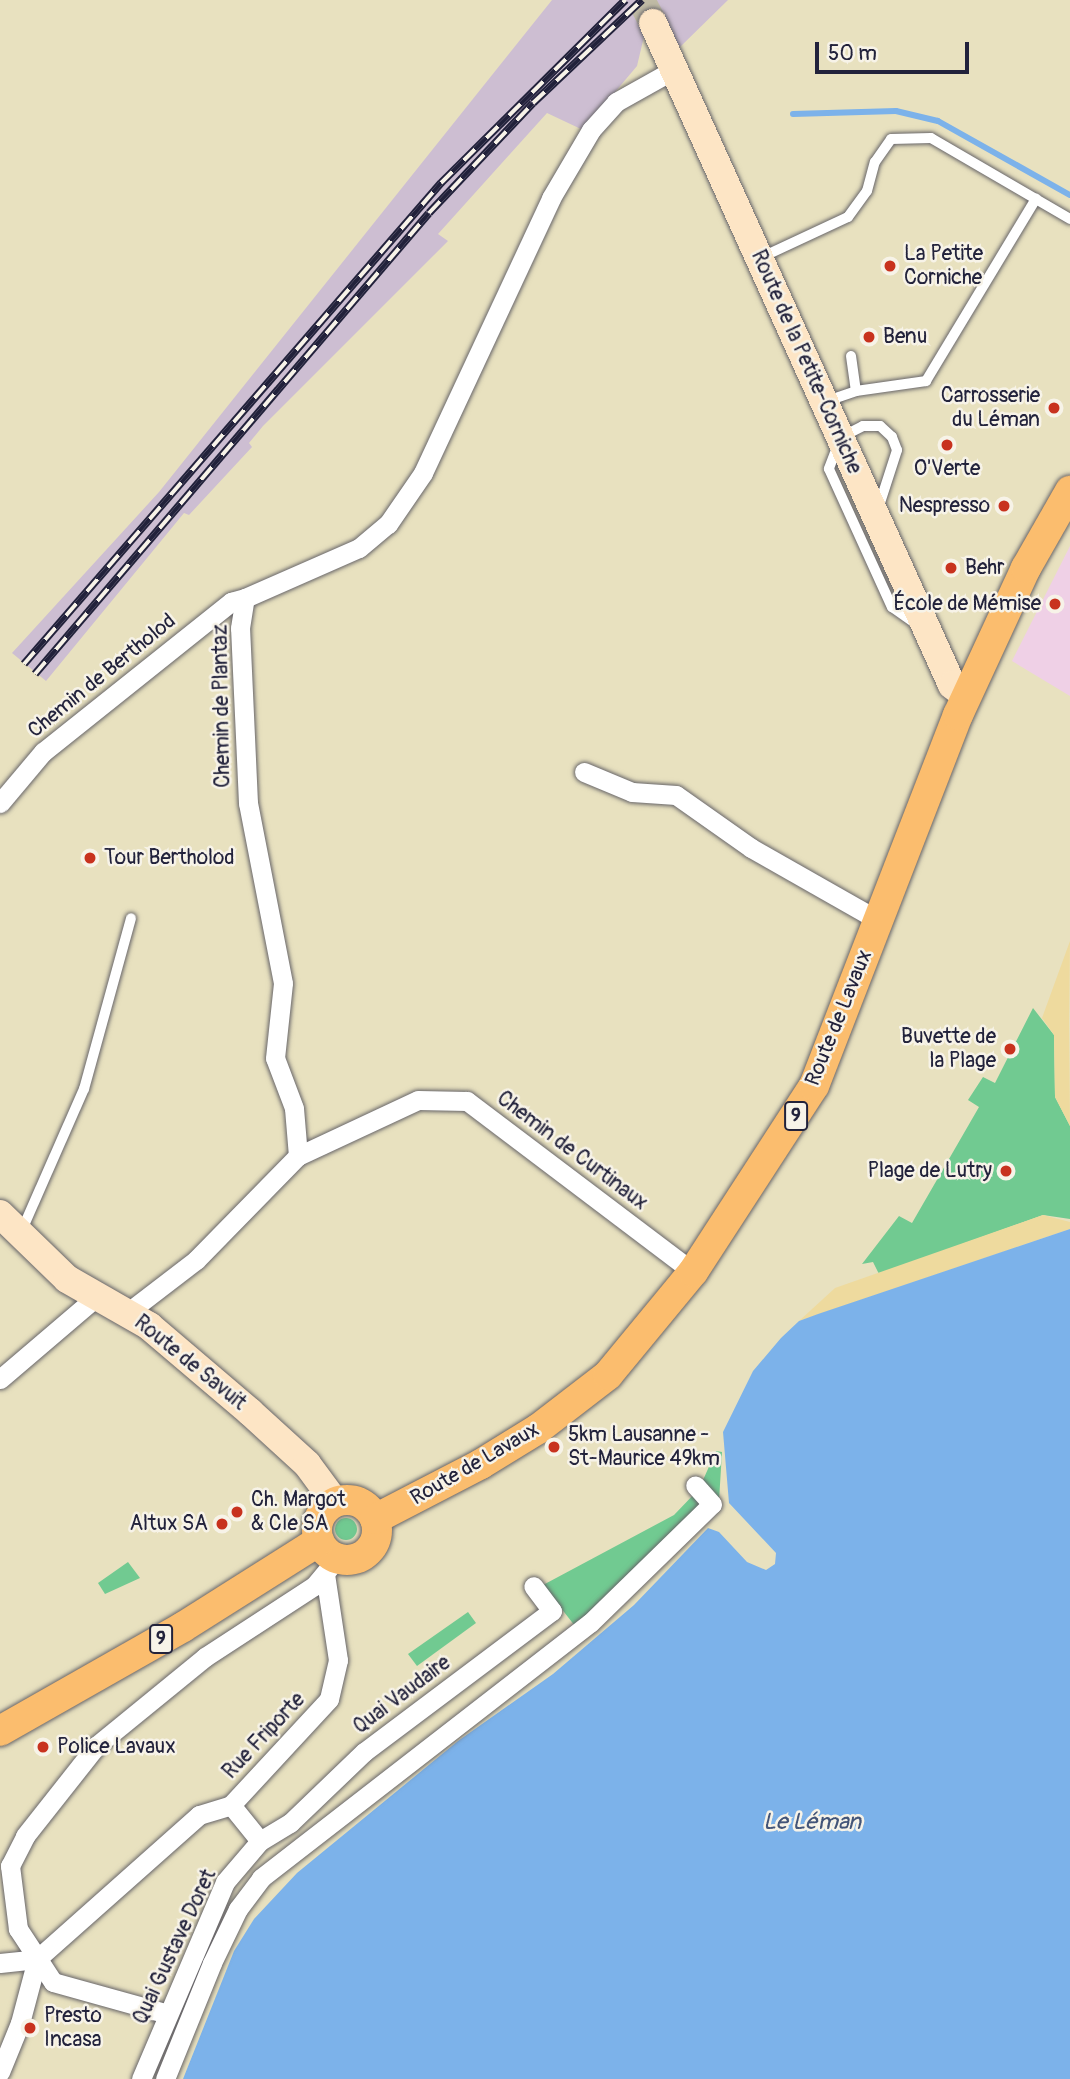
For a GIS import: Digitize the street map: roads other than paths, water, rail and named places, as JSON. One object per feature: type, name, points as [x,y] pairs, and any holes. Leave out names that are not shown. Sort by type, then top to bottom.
[{"type":"main road","name":"Route de Lavaux","points":[[375,1519],[453,1482],[538,1429],[598,1382],[693,1272],[814,1086],[966,696],[1026,568],[1070,491]]},
{"type":"main road","points":[[354,1500],[375,1519],[376,1539],[365,1554],[327,1558],[317,1523],[335,1502],[354,1500]]},
{"type":"main road","name":"9","points":[[0,1731],[183,1627],[327,1558]]},
{"type":"street","name":"Route de la Petite-Corniche","points":[[653,23],[952,685],[966,696]]},
{"type":"street","name":"Chemin de Plantaz","points":[[298,1156],[294,1108],[275,1058],[284,983],[248,803],[240,628],[245,598],[359,548],[388,524],[423,473],[551,198],[591,131],[617,102],[673,70]]},
{"type":"street","name":"Chemin de Bertholod","points":[[0,803],[43,751],[231,602],[245,598]]},
{"type":"street","points":[[584,772],[632,792],[676,795],[751,848],[837,900],[878,919]]},
{"type":"street","name":"Chemin de Curtinaux","points":[[298,1156],[418,1100],[467,1101],[693,1272]]},
{"type":"street","points":[[127,1312],[196,1259],[298,1156]]},
{"type":"street","name":"Route de Savuit","points":[[0,1214],[67,1279],[127,1312],[163,1337],[295,1452],[335,1502]]},
{"type":"street","points":[[0,1379],[96,1297]]},
{"type":"street","points":[[165,2079],[212,1963],[238,1909],[261,1878],[590,1623],[712,1504],[695,1485]]},
{"type":"street","points":[[163,2013],[53,1982],[18,1929],[10,1866],[25,1836],[110,1732],[205,1657],[314,1586],[327,1558]]},
{"type":"street","name":"Rue Friporte","points":[[37,1959],[199,1815],[231,1805],[329,1699],[338,1660],[327,1558]]},
{"type":"street","name":"Quai Vaudaire","points":[[260,1841],[290,1823],[364,1752],[552,1611],[533,1586]]},
{"type":"street","name":"Rue Friporte","points":[[231,1805],[260,1841]]},
{"type":"street","name":"Quai Gustave Doret","points":[[141,2079],[163,2013],[225,1882],[260,1841]]},
{"type":"street","points":[[0,1963],[37,1959]]},
{"type":"street","points":[[0,2069],[20,2023],[37,1959]]},
{"type":"lane","points":[[759,258],[848,217],[867,191],[874,162],[891,139],[931,138],[1070,219]]},
{"type":"lane","points":[[826,402],[856,391],[926,382],[1037,199]]},
{"type":"lane","points":[[851,356],[856,391]]},
{"type":"lane","points":[[875,516],[897,450],[892,437],[880,426],[863,426],[841,437],[829,469],[892,607],[928,631]]},
{"type":"lane","points":[[21,1234],[84,1089],[131,918]]},
{"type":"water","name":"Le Léman","points":[[1070,1229],[1070,2079],[183,2079],[234,1951],[254,1919],[297,1873],[458,1741],[553,1674],[634,1605],[708,1528],[719,1532],[747,1562],[766,1570],[775,1564],[776,1553],[729,1503],[723,1432],[753,1371],[781,1338],[799,1321]]},
{"type":"waterway","points":[[793,114],[896,111],[938,121],[1070,195]]},
{"type":"tunnel","points":[[641,0],[653,23]]},
{"type":"railway","points":[[24,664],[441,183],[625,0]]},
{"type":"railway","points":[[35,674],[429,213],[533,103],[642,0]]},
{"type":"place","name":"La Petite Corniche","points":[[890,266]]},
{"type":"place","name":"Benu","points":[[869,337]]},
{"type":"place","name":"Carrosserie du Léman","points":[[1054,408]]},
{"type":"place","name":"O'Verte","points":[[947,445]]},
{"type":"place","name":"Nespresso","points":[[1004,506]]},
{"type":"place","name":"Behr","points":[[951,568]]},
{"type":"place","name":"École de Mémise","points":[[1055,604]]},
{"type":"place","name":"Tour Bertholod","points":[[90,858]]},
{"type":"place","name":"Buvette de la Plage","points":[[1010,1049]]},
{"type":"place","name":"Plage de Lutry","points":[[1006,1171]]},
{"type":"place","name":"5km Lausanne - St-Maurice 49km","points":[[554,1447]]},
{"type":"place","name":"Ch. Margot & CIe SA","points":[[237,1512]]},
{"type":"place","name":"Altux SA","points":[[222,1524]]},
{"type":"place","name":"Police Lavaux","points":[[43,1747]]},
{"type":"place","name":"Presto Incasa","points":[[30,2028]]}]
